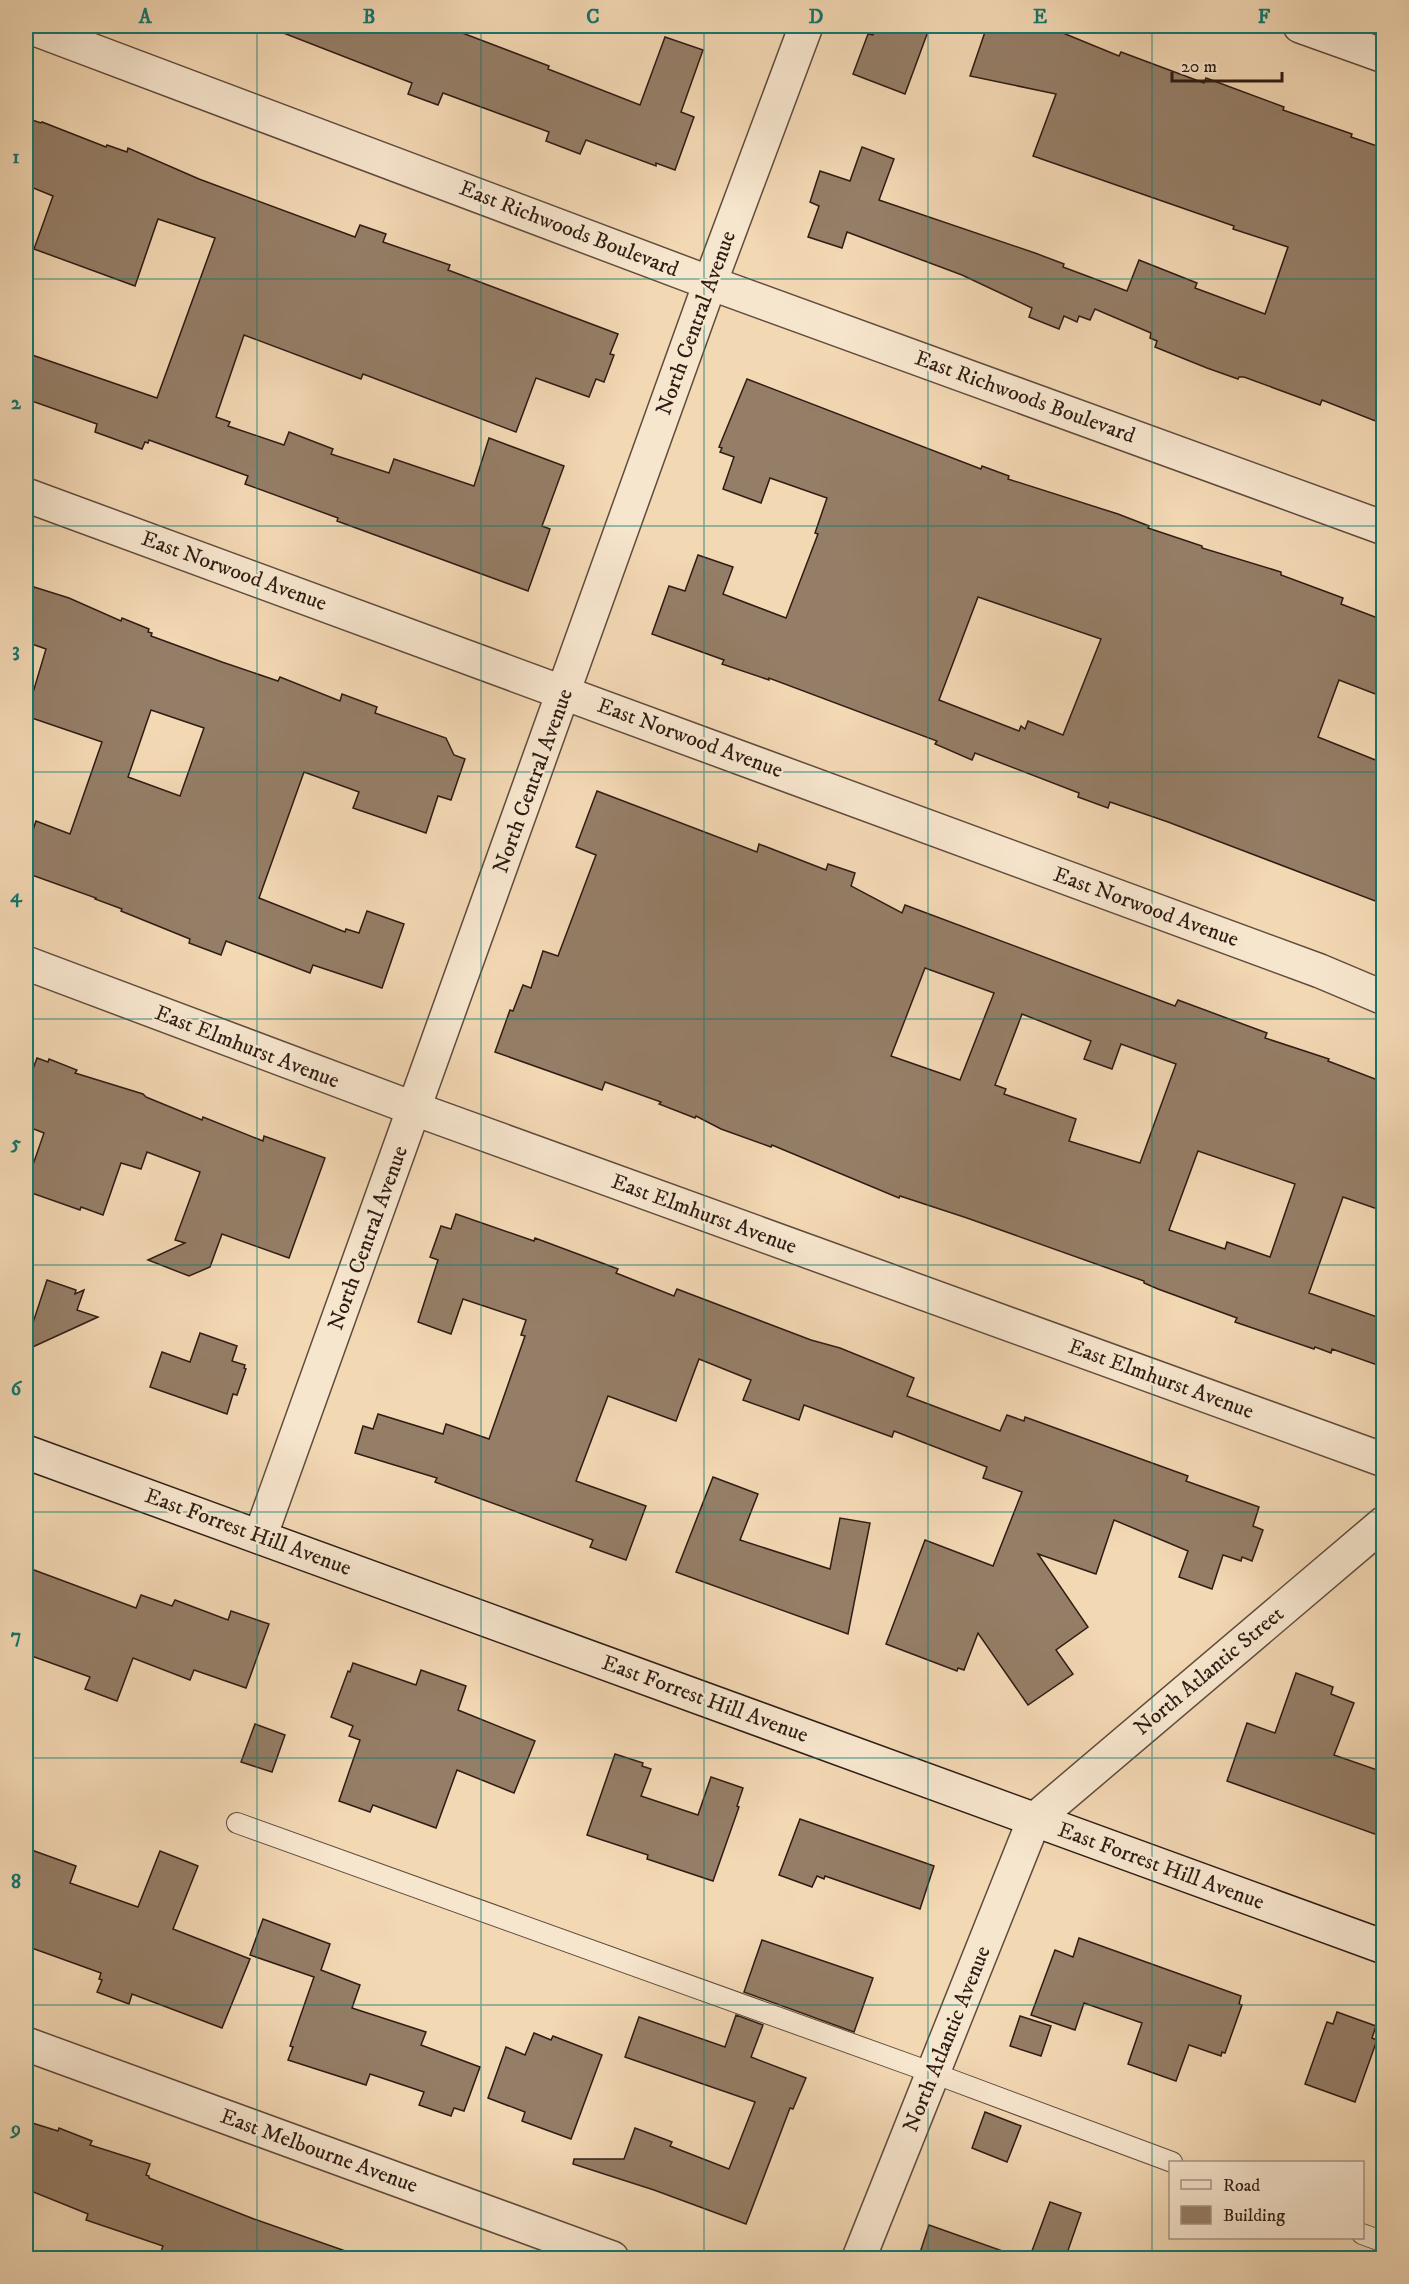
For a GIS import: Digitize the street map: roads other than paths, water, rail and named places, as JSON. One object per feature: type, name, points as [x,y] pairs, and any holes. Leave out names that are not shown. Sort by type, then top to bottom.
[{"type":"street","name":"East Richwoods Boulevard","points":[[27,26],[710,283],[1383,528]]},
{"type":"street","name":"North Central Avenue","points":[[260,1537],[710,283],[806,26]]},
{"type":"street","points":[[1300,26],[1383,56]]},
{"type":"street","name":"East Norwood Avenue","points":[[26,495],[1320,971],[1383,998]]},
{"type":"street","name":"East Elmhurst Avenue","points":[[26,963],[415,1109],[1383,1460]]},
{"type":"street","name":"East Norwood Avenue","points":[[1320,971],[1383,990]]},
{"type":"street","name":"East Forrest Hill Avenue","points":[[26,1452],[1383,1947]]},
{"type":"street","name":"North Atlantic Street","points":[[1034,1820],[1383,1523]]},
{"type":"street","name":"North Atlantic Avenue","points":[[859,2259],[1034,1820]]},
{"type":"street","name":"East Melbourne Avenue","points":[[26,2044],[612,2259]]},
{"type":"lane","points":[[237,1823],[933,2073],[1169,2162]]},
{"type":"lane","points":[[1364,2235],[1383,2242]]}]
